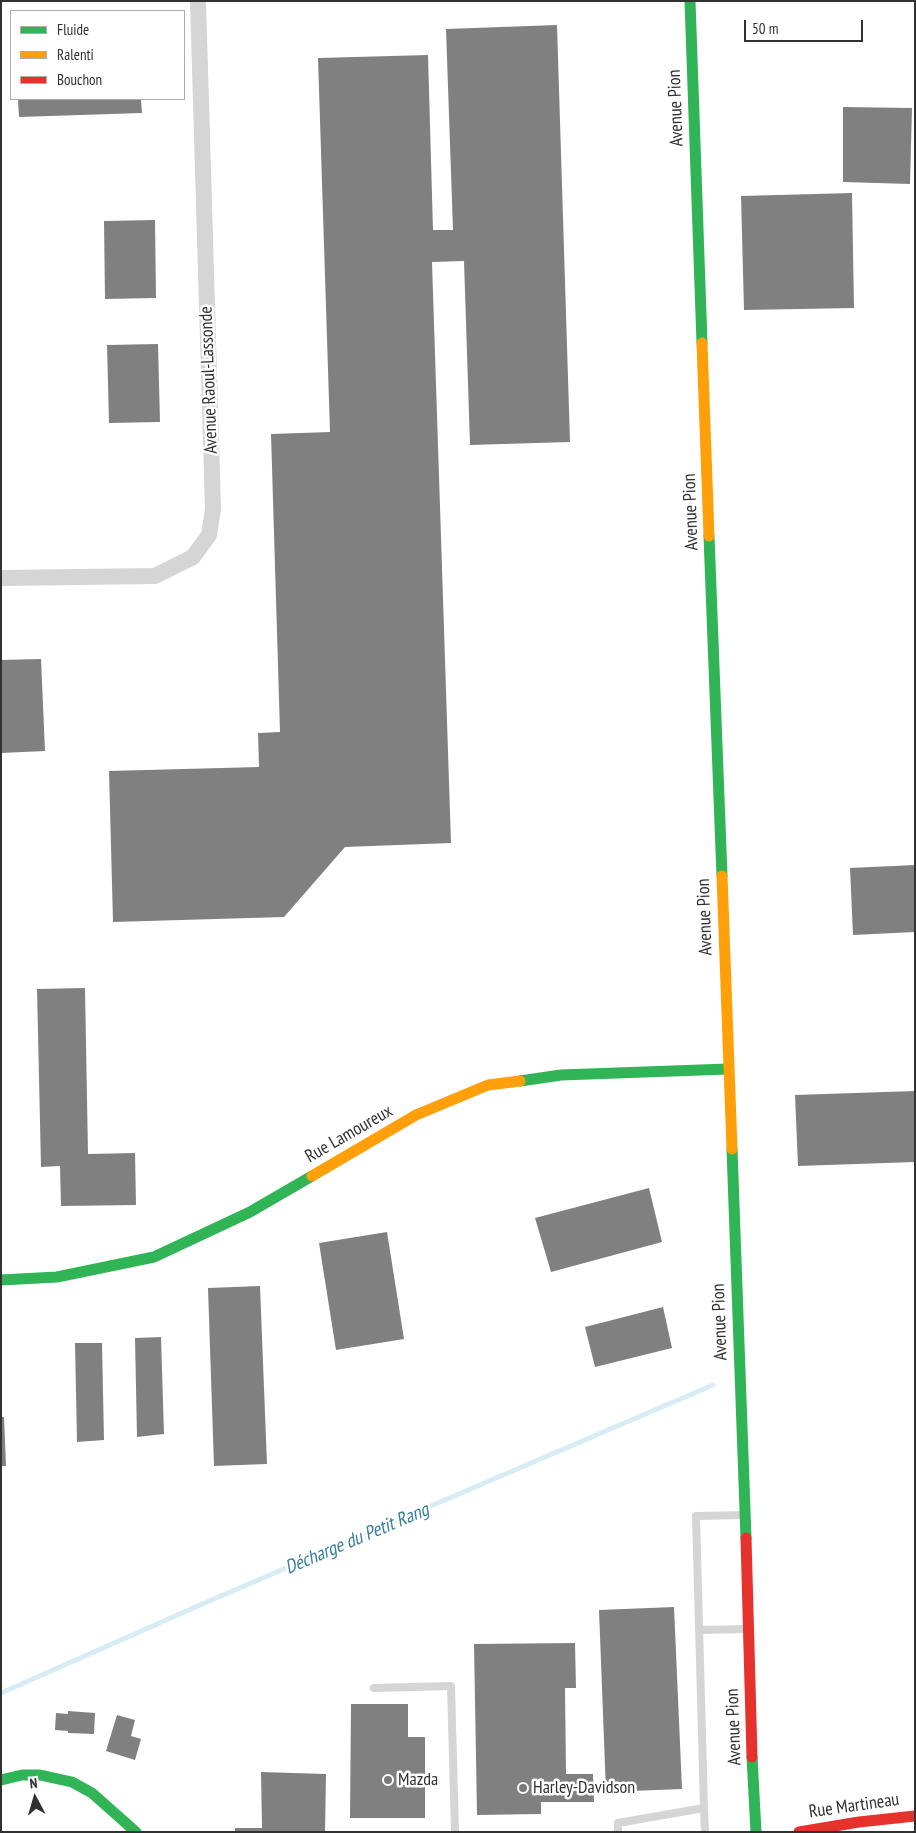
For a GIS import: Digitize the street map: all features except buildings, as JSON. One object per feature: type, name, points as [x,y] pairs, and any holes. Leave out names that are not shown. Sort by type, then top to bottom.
[{"type":"street","name":"Avenue Raoul-Lassonde","points":[[1,578],[155,576],[193,557],[209,535],[213,509],[198,1]]},
{"type":"street","name":"Avenue Pion","points":[[690,1],[756,1832]]},
{"type":"street","name":"Rue Lamoureux","points":[[1,1280],[57,1277],[154,1257],[250,1212],[416,1115],[488,1085],[561,1075],[728,1069]]},
{"type":"street","points":[[1,1780],[22,1775],[40,1775],[72,1782],[92,1793],[136,1832]]},
{"type":"street","name":"Rue Martineau","points":[[799,1832],[859,1822],[915,1816]]},
{"type":"lane","points":[[705,1832],[696,1516],[745,1515]]},
{"type":"lane","points":[[699,1630],[748,1629]]},
{"type":"lane","points":[[374,1688],[451,1686],[454,1832]]},
{"type":"lane","points":[[618,1832],[618,1824],[704,1808]]},
{"type":"waterway","name":"Décharge du Petit Rang","points":[[1,1693],[207,1602],[713,1385]]},
{"type":"traffic: fast","points":[[690,1],[702,343]]},
{"type":"traffic: fast","points":[[709,536],[722,876]]},
{"type":"traffic: fast","points":[[520,1081],[561,1075],[728,1069]]},
{"type":"traffic: fast","points":[[732,1149],[746,1538]]},
{"type":"traffic: fast","points":[[1,1280],[57,1277],[154,1257],[250,1212],[312,1176]]},
{"type":"traffic: fast","points":[[752,1757],[756,1832]]},
{"type":"traffic: fast","points":[[1,1780],[22,1775],[40,1775],[72,1782],[92,1793],[136,1832]]},
{"type":"traffic: slow","points":[[702,343],[709,536]]},
{"type":"traffic: slow","points":[[722,876],[732,1149]]},
{"type":"traffic: slow","points":[[312,1176],[416,1115],[488,1085],[520,1081]]},
{"type":"traffic: jam","points":[[746,1538],[752,1757]]},
{"type":"traffic: jam","points":[[799,1832],[859,1822],[915,1816]]},
{"type":"place","name":"Mazda","points":[[388,1780]]},
{"type":"place","name":"Harley-Davidson","points":[[523,1788]]}]
